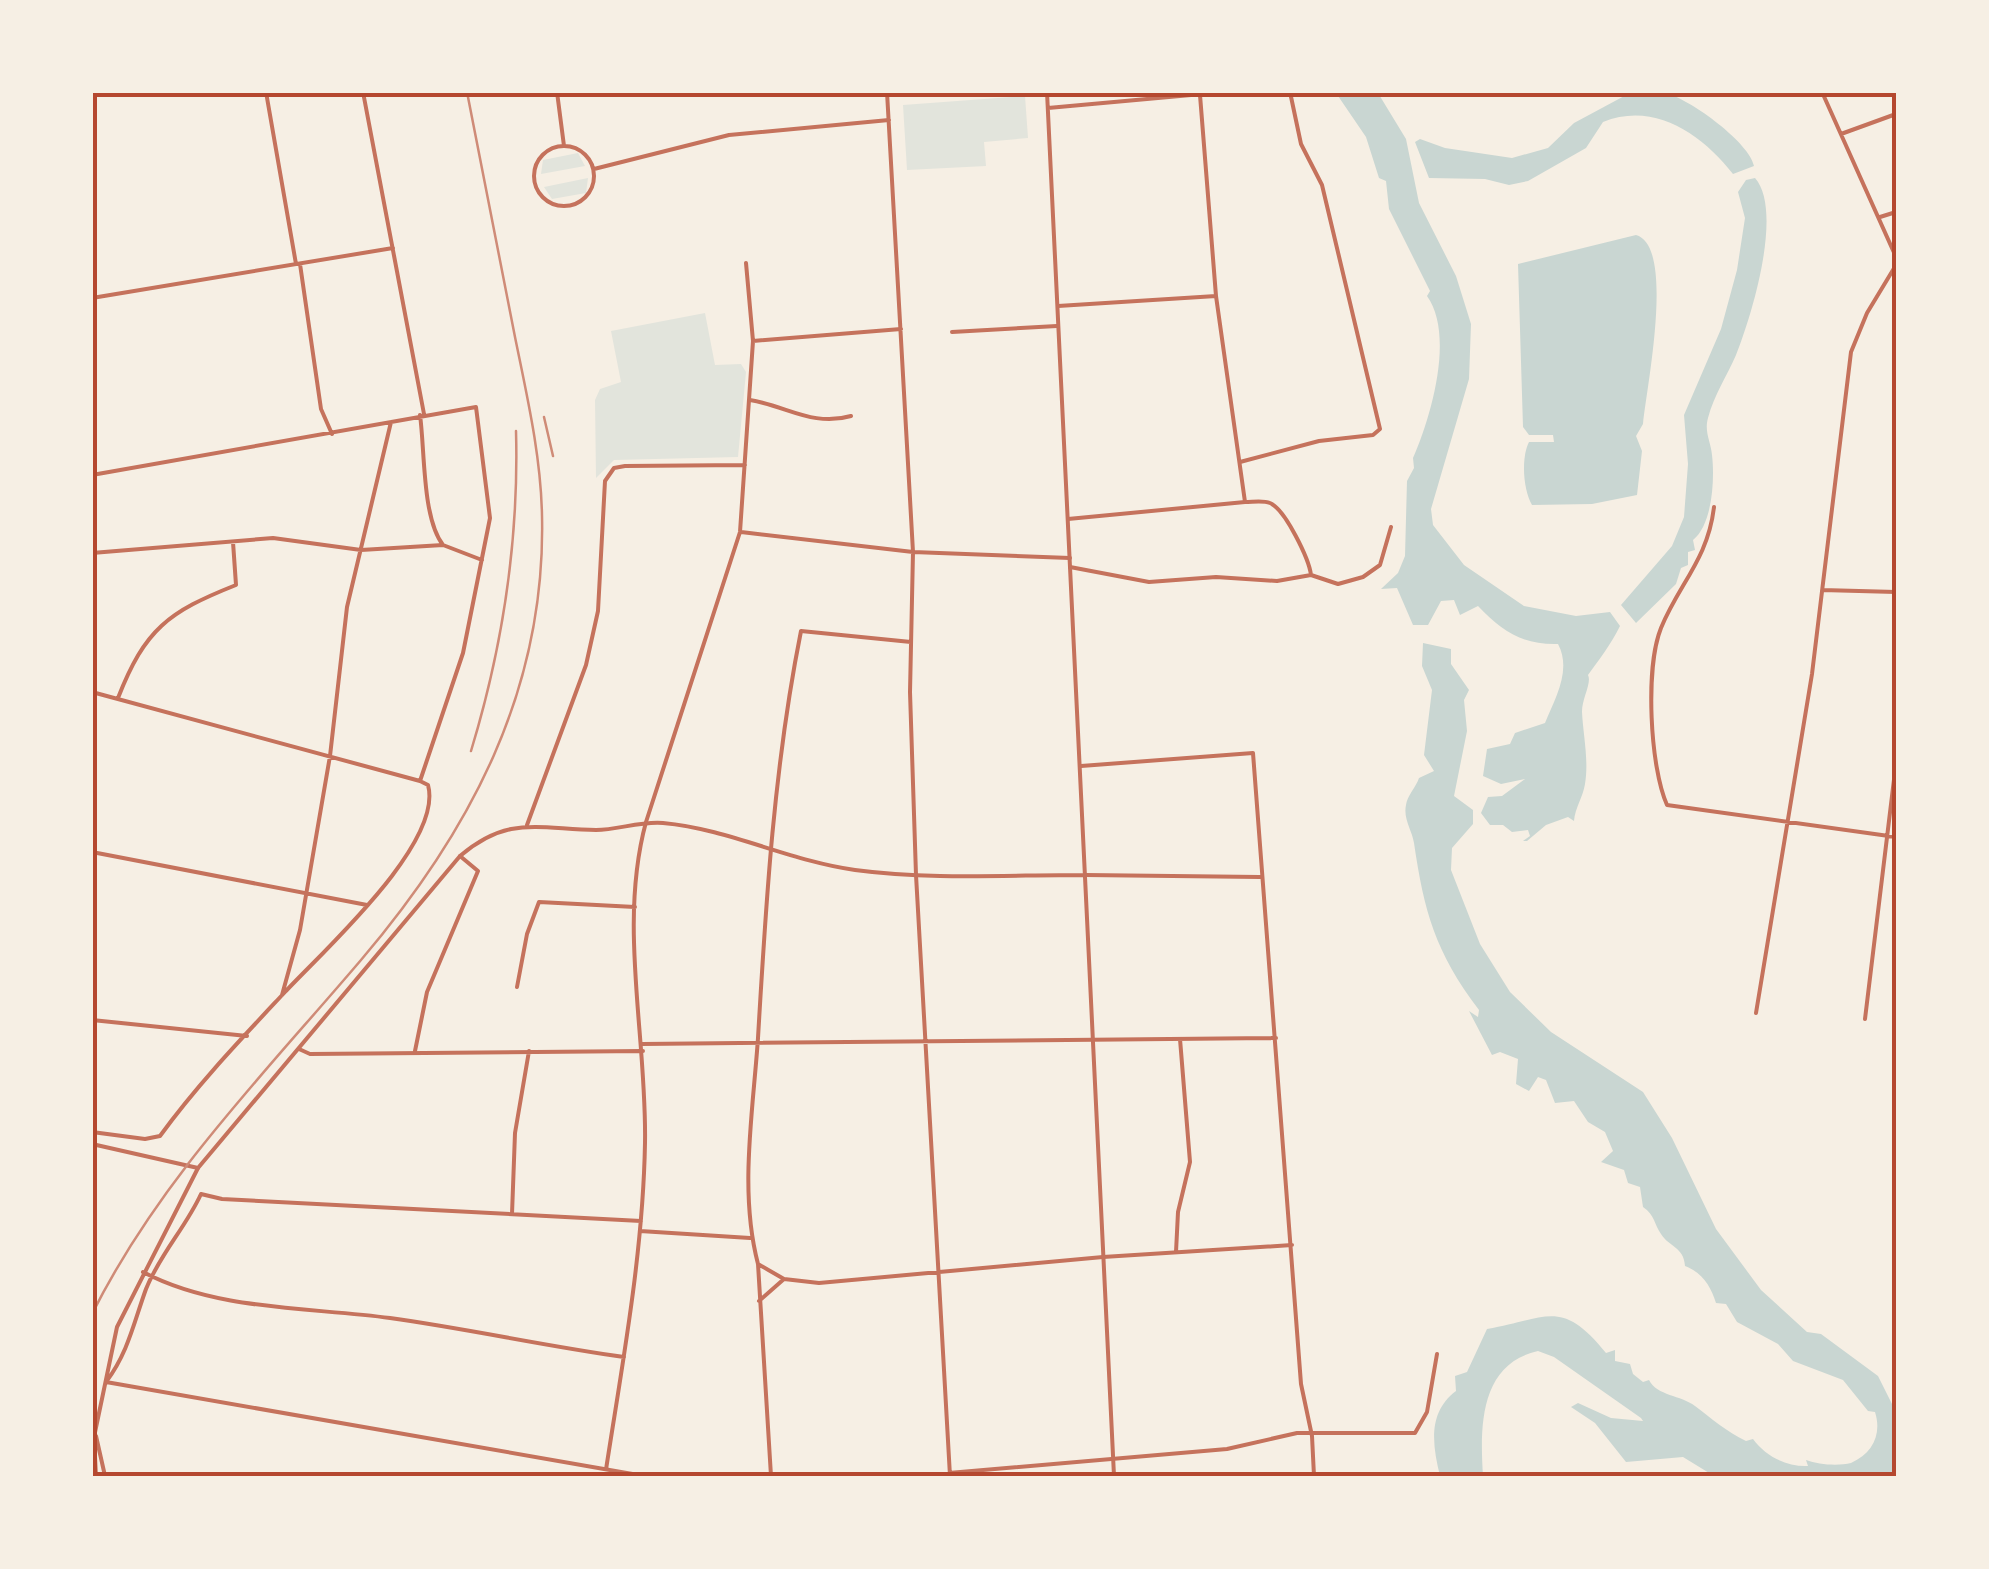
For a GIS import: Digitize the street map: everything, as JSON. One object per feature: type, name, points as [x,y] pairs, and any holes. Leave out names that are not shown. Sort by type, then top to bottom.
[{"type":"street","points":[[266,92],[321,409],[332,434]]},
{"type":"street","points":[[363,92],[422,415],[426,480],[442,545]]},
{"type":"street","points":[[557,92],[564,146]]},
{"type":"street","points":[[887,92],[913,552],[910,642],[916,875],[950,1474]]},
{"type":"street","points":[[1047,92],[1114,1476]]},
{"type":"street","points":[[1048,108],[1224,92]]},
{"type":"street","points":[[1238,463],[1319,440],[1373,435],[1380,429],[1322,185],[1298,136],[1290,92]]},
{"type":"street","points":[[1822,92],[1896,257]]},
{"type":"street","points":[[1200,95],[1216,296],[1245,502]]},
{"type":"street","points":[[1841,134],[1896,114]]},
{"type":"street","points":[[594,169],[728,136],[889,120]]},
{"type":"street","points":[[564,146],[580,150],[594,169],[594,184],[582,201],[568,207],[547,202],[535,185],[534,171],[544,153],[564,146]]},
{"type":"street","points":[[1880,216],[1896,212]]},
{"type":"street","points":[[92,298],[393,248]]},
{"type":"street","points":[[605,1474],[625,1358],[646,1141],[636,907],[646,822],[740,532],[753,341],[746,262]]},
{"type":"street","points":[[1756,1013],[1822,590],[1851,352],[1868,312],[1896,265]]},
{"type":"street","points":[[1058,306],[1216,296]]},
{"type":"street","points":[[952,332],[1058,326]]},
{"type":"street","points":[[753,341],[901,328]]},
{"type":"street","points":[[749,400],[784,407],[811,420],[851,416]]},
{"type":"street","points":[[92,476],[476,407],[490,505],[482,560],[464,653],[420,780]]},
{"type":"street","points":[[282,995],[300,930],[330,756],[347,607],[391,422]]},
{"type":"street","points":[[528,825],[586,665],[598,611],[605,482],[614,468],[624,466],[745,465]]},
{"type":"street","points":[[1068,519],[1267,502],[1276,507],[1296,538],[1311,575]]},
{"type":"street","points":[[1714,508],[1703,553],[1661,628],[1650,669],[1664,799],[1678,808],[1896,837]]},
{"type":"street","points":[[1070,566],[1148,582],[1277,580],[1311,575],[1338,584],[1374,572],[1384,560],[1384,542],[1392,527]]},
{"type":"street","points":[[740,532],[913,552],[1070,558]]},
{"type":"street","points":[[92,552],[290,539],[361,550],[442,545],[482,560]]},
{"type":"street","points":[[118,698],[157,626],[236,585],[232,541]]},
{"type":"street","points":[[1822,590],[1896,592]]},
{"type":"street","points":[[770,1476],[758,1264],[751,1238],[749,1149],[770,849],[784,719],[802,631],[910,642]]},
{"type":"street","points":[[92,692],[420,780],[428,785],[432,800],[407,855],[367,905],[282,995],[160,1136],[145,1139],[92,1132]]},
{"type":"street","points":[[1080,766],[1253,753],[1301,1384],[1312,1436],[1314,1476]]},
{"type":"street","points":[[1865,1018],[1896,763]]},
{"type":"street","points":[[96,1476],[95,1432],[117,1327],[198,1168],[460,856],[493,833],[528,825],[600,830],[646,822],[714,831],[827,866],[916,875],[1262,876]]},
{"type":"street","points":[[92,852],[367,905]]},
{"type":"street","points":[[416,1051],[426,992],[478,871],[460,856]]},
{"type":"street","points":[[517,988],[526,934],[539,902],[636,907]]},
{"type":"street","points":[[92,1020],[247,1036]]},
{"type":"street","points":[[1176,1252],[1178,1212],[1190,1162],[1180,1038]]},
{"type":"street","points":[[642,1044],[1276,1038]]},
{"type":"street","points":[[299,1048],[310,1054],[642,1052]]},
{"type":"street","points":[[512,1214],[515,1133],[529,1051]]},
{"type":"street","points":[[92,1144],[198,1168]]},
{"type":"street","points":[[106,1382],[131,1338],[152,1276],[182,1233],[202,1194],[222,1199],[641,1221]]},
{"type":"street","points":[[640,1231],[751,1238]]},
{"type":"street","points":[[758,1264],[784,1279],[819,1283],[1104,1256],[1292,1245]]},
{"type":"street","points":[[143,1272],[168,1285],[277,1308],[386,1318],[625,1358]]},
{"type":"street","points":[[759,1301],[784,1279]]},
{"type":"street","points":[[914,1476],[1227,1449],[1297,1433],[1312,1436],[1415,1432],[1432,1396],[1437,1354]]},
{"type":"street","points":[[106,1382],[605,1474],[644,1476]]},
{"type":"street","points":[[95,1432],[104,1476]]},
{"type":"shaded area","points":[[1336,93],[1378,93],[1406,139],[1419,203],[1456,276],[1471,324],[1469,379],[1431,509],[1433,525],[1464,565],[1524,606],[1576,616],[1610,612],[1620,626],[1588,675],[1582,712],[1586,775],[1574,821],[1568,817],[1546,825],[1527,841],[1523,841],[1530,836],[1528,830],[1512,832],[1503,825],[1490,825],[1481,813],[1488,797],[1502,796],[1525,779],[1501,784],[1483,776],[1487,749],[1510,744],[1515,733],[1545,723],[1563,674],[1562,654],[1558,644],[1514,635],[1478,606],[1460,615],[1454,600],[1441,601],[1428,625],[1413,625],[1397,588],[1381,589],[1398,573],[1405,556],[1407,481],[1433,399],[1439,332],[1427,296],[1430,291],[1389,209],[1386,181],[1379,178],[1366,137]]},
{"type":"shaded area","points":[[1628,94],[1668,94],[1691,105],[1731,135],[1754,166],[1733,174],[1692,134],[1658,119],[1640,116],[1603,122],[1586,148],[1528,181],[1509,185],[1485,179],[1429,178],[1415,142],[1420,139],[1445,148],[1512,158],[1548,148],[1574,123]]},
{"type":"shaded area","points":[[1025,96],[1028,138],[984,142],[986,166],[907,170],[903,105]]},
{"type":"shaded area","points":[[578,153],[585,166],[541,174],[543,160]]},
{"type":"shaded area","points":[[588,178],[586,193],[552,199],[544,187]]},
{"type":"shaded area","points":[[1755,178],[1763,194],[1766,239],[1749,316],[1708,418],[1711,502],[1704,524],[1693,540],[1695,550],[1688,552],[1688,565],[1681,568],[1676,584],[1636,623],[1621,605],[1672,546],[1684,517],[1688,464],[1684,415],[1721,329],[1737,270],[1745,218],[1738,192],[1746,180]]},
{"type":"shaded area","points":[[1636,235],[1648,245],[1657,291],[1643,424],[1636,436],[1642,451],[1637,495],[1592,504],[1532,505],[1524,473],[1526,449],[1529,442],[1554,442],[1553,435],[1529,435],[1523,427],[1518,264]]},
{"type":"shaded area","points":[[705,313],[715,365],[741,364],[746,372],[738,457],[614,460],[596,478],[595,400],[600,389],[621,382],[611,331]]},
{"type":"shaded area","points":[[1423,643],[1451,649],[1451,664],[1469,690],[1464,700],[1467,731],[1454,796],[1473,810],[1473,824],[1452,848],[1451,870],[1480,944],[1510,992],[1551,1032],[1643,1092],[1672,1138],[1716,1229],[1761,1290],[1807,1332],[1821,1334],[1878,1376],[1896,1412],[1895,1476],[1714,1476],[1683,1457],[1626,1462],[1595,1423],[1571,1407],[1578,1403],[1611,1418],[1643,1421],[1641,1418],[1554,1357],[1538,1351],[1504,1369],[1494,1384],[1484,1419],[1483,1476],[1440,1476],[1434,1429],[1441,1409],[1456,1391],[1455,1376],[1467,1372],[1487,1329],[1539,1317],[1564,1318],[1577,1324],[1606,1353],[1615,1350],[1615,1361],[1630,1364],[1633,1374],[1643,1382],[1649,1380],[1658,1389],[1689,1402],[1732,1433],[1746,1441],[1753,1439],[1785,1463],[1851,1463],[1870,1448],[1877,1428],[1875,1412],[1868,1411],[1843,1380],[1793,1361],[1778,1344],[1737,1322],[1726,1304],[1716,1303],[1705,1281],[1685,1266],[1682,1255],[1664,1238],[1643,1207],[1640,1187],[1628,1183],[1624,1170],[1601,1162],[1613,1151],[1605,1132],[1588,1122],[1574,1101],[1555,1103],[1546,1080],[1538,1077],[1529,1091],[1516,1084],[1518,1059],[1500,1052],[1492,1055],[1469,1011],[1478,1017],[1479,1010],[1452,969],[1434,930],[1406,815],[1407,802],[1419,778],[1434,771],[1424,755],[1432,690],[1422,666]]},
{"type":"railway","points":[[92,1314],[119,1265],[181,1173],[361,960],[436,861],[494,755],[515,699],[531,641],[540,580],[541,494],[529,404],[467,92]]},
{"type":"railway","points":[[544,417],[553,456]]},
{"type":"railway","points":[[471,751],[492,672],[507,592],[515,512],[516,431]]}]
